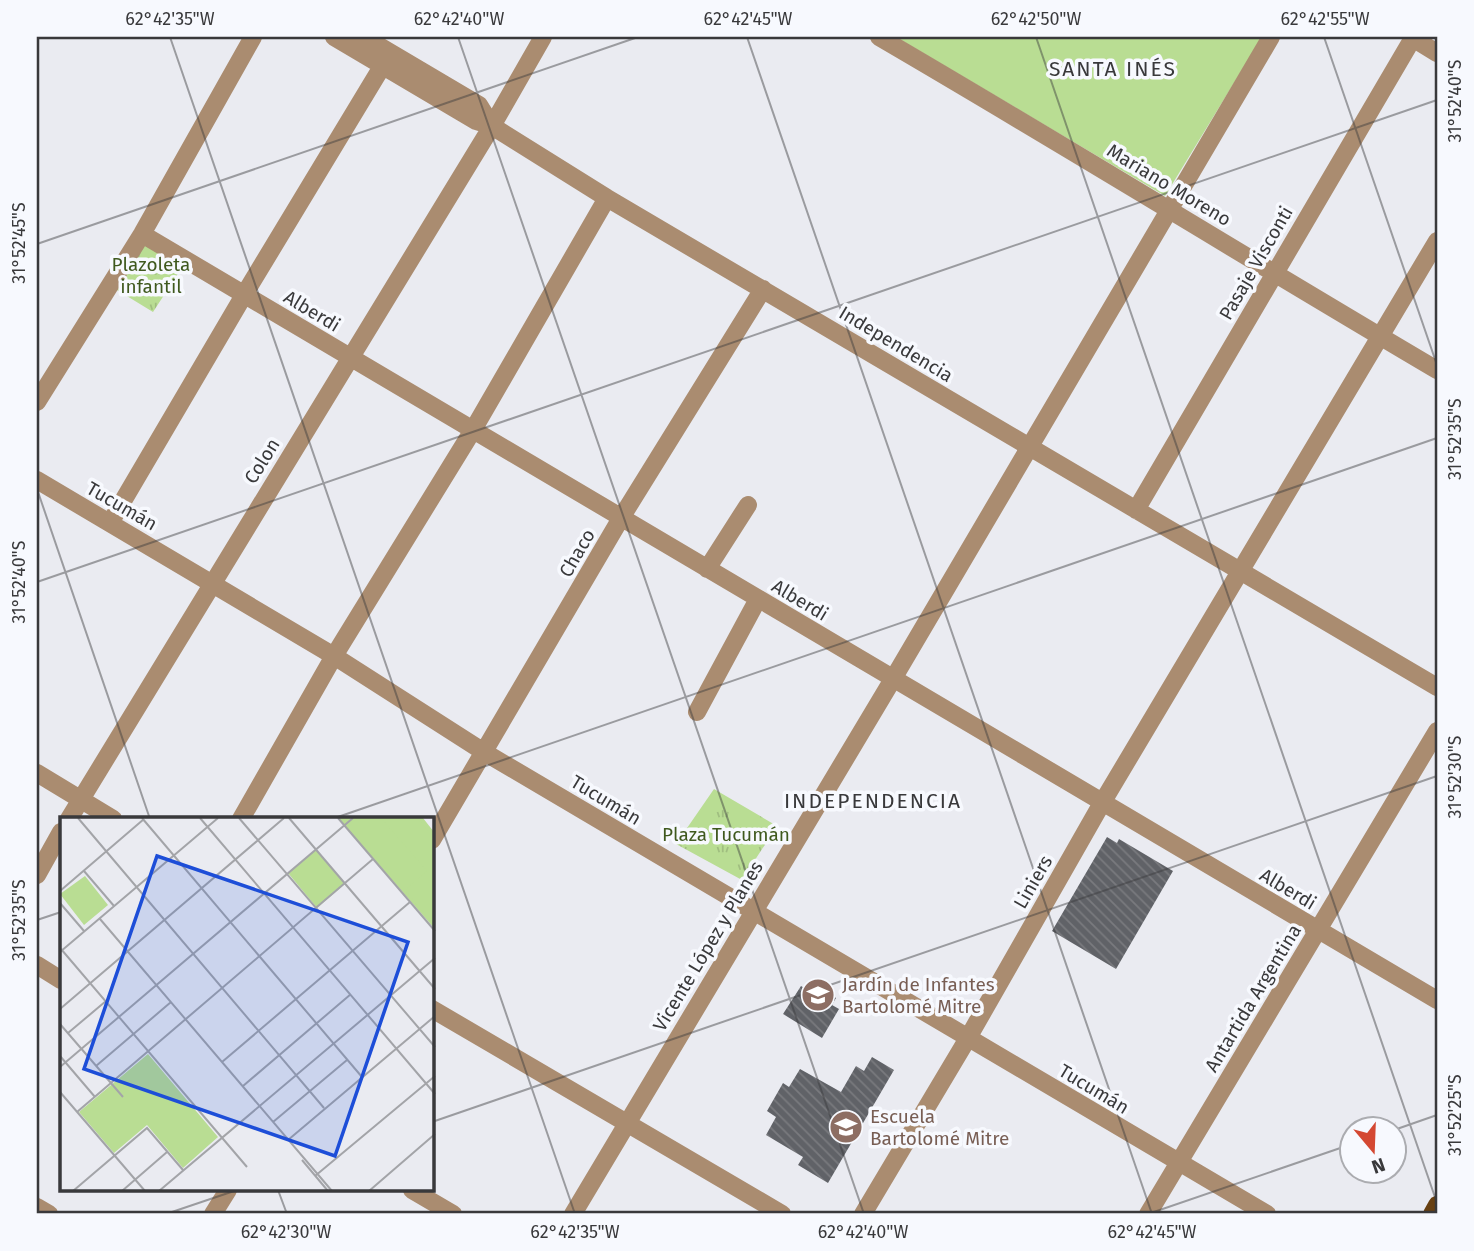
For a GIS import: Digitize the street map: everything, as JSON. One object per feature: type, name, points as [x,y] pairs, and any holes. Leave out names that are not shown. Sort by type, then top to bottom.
[{"type":"main road","points":[[1432,1214],[1437,1205]]},
{"type":"street","points":[[37,402],[142,234],[253,37]]},
{"type":"street","name":"Independencia","points":[[334,37],[476,121],[492,126],[607,198],[1437,687]]},
{"type":"street","points":[[364,37],[479,105],[492,126]]},
{"type":"street","name":"Colon","points":[[70,817],[544,37]]},
{"type":"street","name":"Mariano Moreno","points":[[879,37],[1053,138],[1168,211],[1437,370]]},
{"type":"street","name":"Vicente López y Planes","points":[[573,1214],[893,679],[1271,37]]},
{"type":"street","points":[[1412,37],[1437,52]]},
{"type":"street","name":"Pasaje Visconti","points":[[1136,510],[1412,37]]},
{"type":"street","points":[[110,523],[383,65]]},
{"type":"street","points":[[241,817],[334,656],[473,430],[607,198]]},
{"type":"street","name":"Alberdi","points":[[142,234],[1437,1000]]},
{"type":"street","name":"Liniers","points":[[863,1214],[968,1038],[1102,803],[1437,241]]},
{"type":"street","name":"Chaco","points":[[434,837],[621,518],[762,289]]},
{"type":"street","name":"Tucumán","points":[[37,480],[334,656],[484,752],[1267,1214]]},
{"type":"street","points":[[707,569],[748,505]]},
{"type":"street","points":[[697,712],[758,599]]},
{"type":"street","name":"Antartida Argentina","points":[[1149,1214],[1437,732]]},
{"type":"street","points":[[37,773],[110,817]]},
{"type":"street","points":[[37,875],[60,834]]},
{"type":"street","points":[[37,965],[60,979]]},
{"type":"street","points":[[434,1010],[782,1214]]},
{"type":"street","points":[[213,1214],[227,1192]]},
{"type":"street","points":[[415,1192],[453,1214]]},
{"type":"street","points":[[37,1207],[49,1214]]},
{"type":"green space","points":[[896,37],[1262,37],[1165,196]]},
{"type":"green space","name":"Plazoleta infantil","points":[[144,243],[183,266],[153,312],[117,290]]},
{"type":"green space","name":"Plaza Tucumán","points":[[714,789],[777,826],[742,880],[676,844]]},
{"type":"building","points":[[1107,837],[1117,843],[1119,839],[1173,871],[1116,969],[1052,931]]},
{"type":"building","points":[[814,984],[836,998],[832,1005],[839,1009],[822,1038],[783,1014],[801,986],[809,991]]},
{"type":"building","points":[[872,1057],[894,1070],[828,1183],[798,1165],[803,1157],[766,1135],[776,1117],[767,1111],[783,1083],[789,1087],[800,1069],[841,1092],[856,1066],[864,1071]]},
{"type":"place","name":"Jardín de Infantes Bartolomé Mitre","points":[[818,995]]},
{"type":"place","name":"Escuela Bartolomé Mitre","points":[[846,1127]]},
{"type":"district","name":"SANTA INÉS","points":[[1113,69]]},
{"type":"district","name":"INDEPENDENCIA","points":[[873,801]]}]
